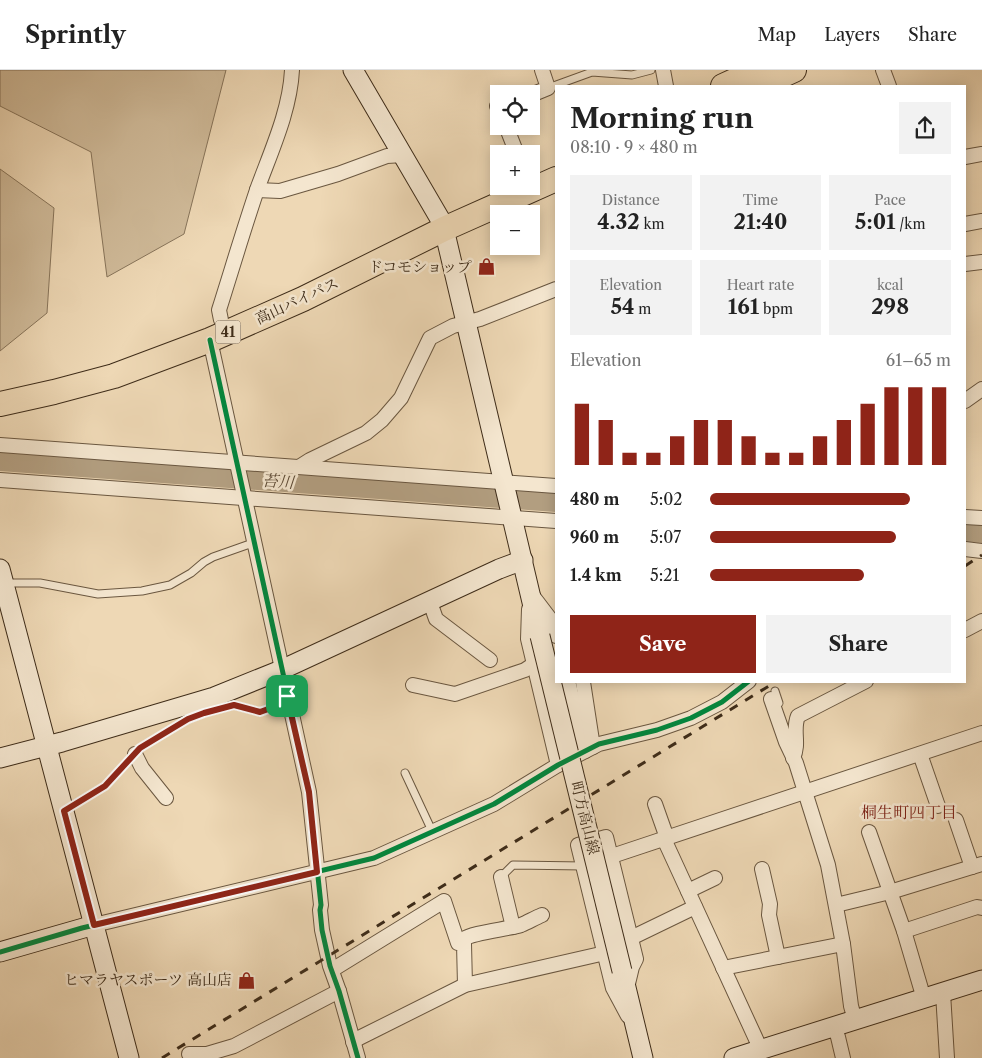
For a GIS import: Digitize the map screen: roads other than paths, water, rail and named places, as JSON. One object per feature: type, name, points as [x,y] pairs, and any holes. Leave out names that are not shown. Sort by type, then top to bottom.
[{"type":"highway","points":[[725,85],[758,70]]},
{"type":"highway","points":[[761,85],[794,70]]},
{"type":"highway","points":[[540,171],[555,164]]},
{"type":"highway","name":"高山バイパス","points":[[0,404],[114,376],[442,224],[555,179]]},
{"type":"highway","name":"高山バイパス","points":[[442,224],[492,195]]},
{"type":"highway","name":"高山バイパス","points":[[0,391],[98,367],[215,330]]},
{"type":"street","points":[[292,70],[284,115],[257,190],[218,310],[215,330],[237,464],[309,792],[322,930],[358,1058]]},
{"type":"street","points":[[353,70],[442,224],[512,515]]},
{"type":"street","points":[[540,91],[548,88],[542,70]]},
{"type":"street","points":[[663,70],[666,85]]},
{"type":"street","points":[[883,70],[888,85]]},
{"type":"street","points":[[966,158],[982,154]]},
{"type":"street","points":[[257,190],[280,191],[338,174],[387,156],[403,155]]},
{"type":"street","points":[[966,224],[982,221]]},
{"type":"street","points":[[966,264],[982,262]]},
{"type":"street","points":[[299,467],[366,433],[378,424],[401,398],[430,338],[453,326],[480,319],[555,289]]},
{"type":"street","points":[[966,400],[982,389]]},
{"type":"street","points":[[0,445],[504,484],[555,486]]},
{"type":"street","points":[[0,480],[244,495],[512,515],[555,521]]},
{"type":"street","name":"町方高山線","points":[[512,515],[530,593],[548,636],[555,668]]},
{"type":"street","points":[[966,517],[982,518]]},
{"type":"street","points":[[966,549],[982,551]]},
{"type":"street","points":[[0,758],[214,697],[281,670],[522,560]]},
{"type":"street","points":[[2,576],[129,1058]]},
{"type":"street","points":[[530,593],[528,639],[558,765]]},
{"type":"street","points":[[430,602],[436,619],[490,660]]},
{"type":"street","points":[[966,629],[982,621]]},
{"type":"street","points":[[413,685],[455,694],[525,670],[534,664]]},
{"type":"street","name":"町方高山線","points":[[558,683],[626,990]]},
{"type":"street","points":[[569,683],[589,749]]},
{"type":"street","points":[[583,683],[589,749]]},
{"type":"street","points":[[0,952],[94,925],[374,858],[494,804],[558,765],[589,749],[609,741],[657,730],[692,718],[722,702],[746,683]]},
{"type":"street","points":[[794,755],[798,749],[795,729],[798,716],[862,683]]},
{"type":"street","points":[[773,695],[786,742],[794,755],[828,865],[843,944],[851,1006],[855,1020]]},
{"type":"street","points":[[612,856],[982,733]]},
{"type":"street","points":[[135,754],[142,768],[166,798]]},
{"type":"street","points":[[920,754],[938,806]]},
{"type":"street","points":[[655,804],[666,838],[688,891],[761,1050]]},
{"type":"street","points":[[836,905],[890,892],[977,866],[956,820]]},
{"type":"street","points":[[869,832],[904,931],[924,999]]},
{"type":"street","points":[[637,1034],[613,988],[578,845],[606,837],[636,959],[626,990],[637,1034],[643,1058]]},
{"type":"street","points":[[762,869],[770,904],[769,916],[778,957]]},
{"type":"street","points":[[501,877],[513,927]]},
{"type":"street","points":[[688,891],[716,878]]},
{"type":"street","points":[[332,970],[444,901],[458,943],[464,944]]},
{"type":"street","points":[[631,938],[695,907]]},
{"type":"street","points":[[904,931],[977,907],[982,908]]},
{"type":"street","points":[[465,985],[464,939],[468,935],[513,927],[542,915]]},
{"type":"street","points":[[723,968],[843,944]]},
{"type":"street","points":[[353,1042],[465,985],[605,953]]},
{"type":"street","points":[[734,1058],[982,980]]},
{"type":"street","points":[[184,1056],[208,1056],[234,1046],[339,991]]},
{"type":"street","points":[[943,993],[947,1058]]},
{"type":"street","points":[[834,1028],[838,1037],[842,1058]]},
{"type":"lane","points":[[556,85],[592,72],[632,75],[652,70]]},
{"type":"lane","points":[[548,88],[555,85]]},
{"type":"lane","points":[[2,576],[98,594],[136,592],[170,584],[191,573],[213,557],[255,544]]},
{"type":"lane","points":[[64,811],[105,786],[140,748],[188,719],[234,705],[260,712],[271,708],[287,696]]},
{"type":"lane","points":[[405,773],[432,832]]},
{"type":"lane","points":[[501,877],[513,865],[584,866]]},
{"type":"waterway","name":"苔川","points":[[0,461],[555,502]]},
{"type":"waterway","name":"苔川","points":[[966,532],[982,533]]},
{"type":"railway","points":[[966,565],[982,555]]},
{"type":"railway","points":[[162,1058],[774,683]]},
{"type":"place","name":"ドコモショップ","points":[[486,267]]},
{"type":"place","name":"ヒマラヤスポーツ 高山店","points":[[246,980]]},
{"type":"district","name":"桐生町四丁目","points":[[909,812]]}]
